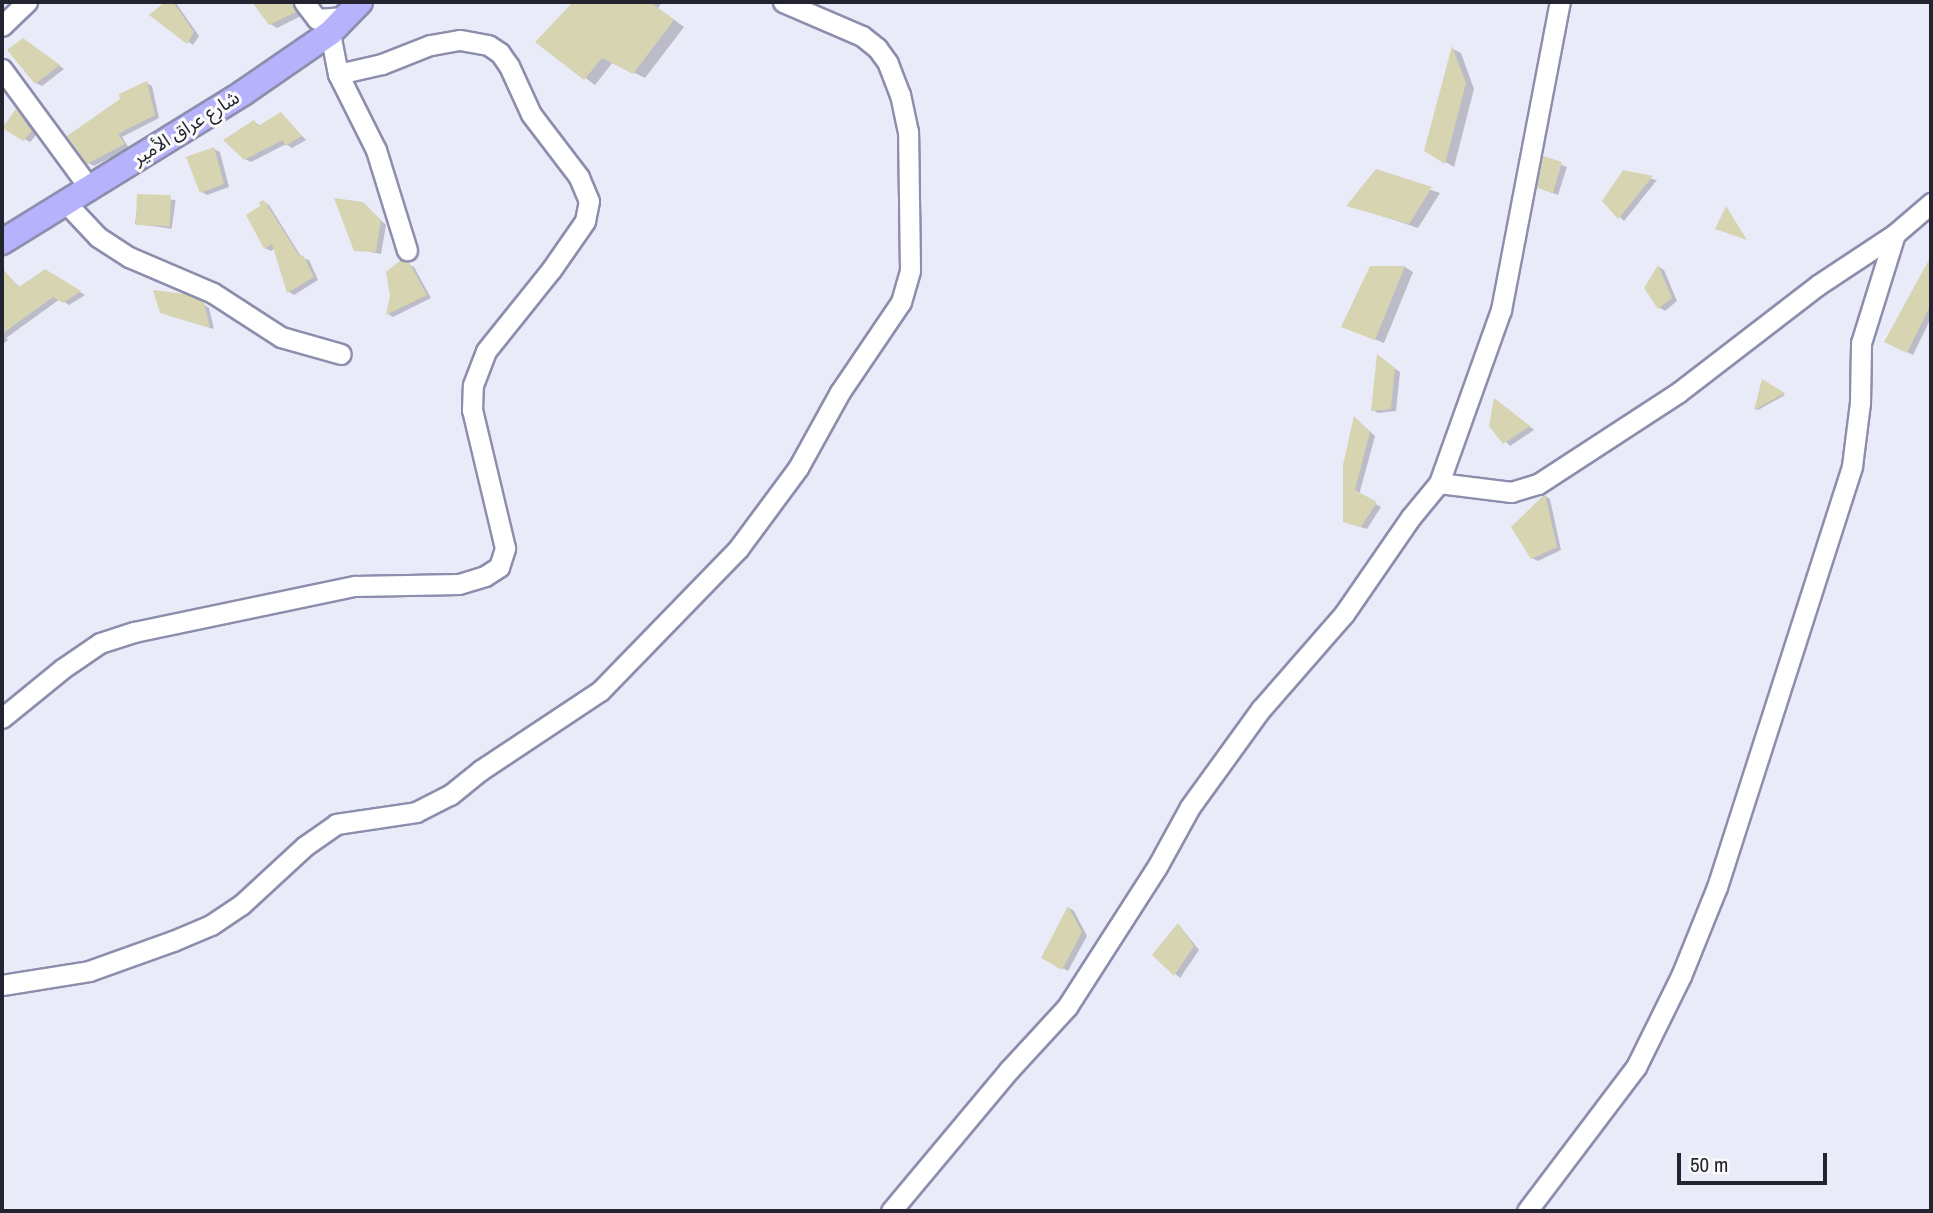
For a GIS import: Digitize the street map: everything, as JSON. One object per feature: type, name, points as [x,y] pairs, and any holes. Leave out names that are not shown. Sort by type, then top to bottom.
[{"type":"main road","name":"شارع عراق الأمير","points":[[2,242],[243,93],[345,17]]},
{"type":"street","points":[[2,26],[27,2]]},
{"type":"street","points":[[304,2],[317,19],[345,17],[338,74],[376,150],[408,250]]},
{"type":"street","points":[[2,985],[89,971],[173,942],[211,925],[241,905],[305,846],[336,824],[416,812],[450,795],[481,770],[600,691],[738,549],[798,468],[840,393],[901,302],[910,270],[908,132],[900,94],[888,63],[877,48],[862,36],[783,2]]},
{"type":"street","points":[[891,1211],[1009,1070],[1066,1007],[1157,867],[1190,807],[1261,709],[1344,614],[1410,517],[1438,483],[1501,310],[1560,2]]},
{"type":"street","points":[[2,718],[62,669],[91,650],[134,632],[355,586],[459,583],[485,576],[499,567],[505,548],[475,424],[473,385],[486,351],[551,270],[585,221],[589,201],[579,177],[531,114],[509,65],[500,53],[488,45],[459,40],[430,45],[382,64],[338,74]]},
{"type":"street","points":[[2,69],[90,189]]},
{"type":"street","points":[[1438,483],[1511,492],[1538,484],[1679,392],[1818,285],[1895,234],[1931,202]]},
{"type":"street","points":[[67,204],[98,237],[121,253],[213,293],[281,337],[341,354]]},
{"type":"street","points":[[1527,1211],[1636,1067],[1681,976],[1717,887],[1852,466],[1860,403],[1861,343],[1895,234]]},
{"type":"building","points":[[165,2],[173,2],[194,32],[187,44],[149,15]]},
{"type":"building","points":[[252,2],[292,2],[296,12],[269,25]]},
{"type":"building","points":[[573,2],[650,2],[674,20],[633,74],[602,58],[584,80],[535,42]]},
{"type":"building","points":[[23,38],[60,65],[35,84],[7,50]]},
{"type":"building","points":[[1452,46],[1466,83],[1445,164],[1424,151]]},
{"type":"building","points":[[147,81],[155,115],[118,134],[125,144],[87,164],[67,136],[120,99],[119,94]]},
{"type":"building","points":[[16,109],[32,131],[23,141],[2,128]]},
{"type":"building","points":[[281,112],[302,136],[285,146],[283,140],[244,160],[223,140],[254,120],[258,126]]},
{"type":"building","points":[[214,147],[224,184],[200,193],[186,157]]},
{"type":"building","points":[[1543,156],[1562,162],[1553,193],[1537,188]]},
{"type":"building","points":[[1376,169],[1432,187],[1409,224],[1346,206]]},
{"type":"building","points":[[1623,170],[1653,176],[1618,219],[1602,201]]},
{"type":"building","points":[[137,194],[171,195],[170,226],[136,225]]},
{"type":"building","points":[[334,198],[363,202],[381,220],[376,252],[354,251]]},
{"type":"building","points":[[264,200],[300,257],[303,255],[314,277],[287,293],[272,244],[264,249],[246,215]]},
{"type":"building","points":[[1726,206],[1747,240],[1715,229]]},
{"type":"building","points":[[1931,256],[1931,304],[1907,353],[1884,342]]},
{"type":"building","points":[[401,260],[409,262],[427,295],[386,315],[390,296],[386,272]]},
{"type":"building","points":[[1658,265],[1672,298],[1658,309],[1644,288]]},
{"type":"building","points":[[1370,266],[1405,266],[1375,340],[1341,327]]},
{"type":"building","points":[[2,268],[19,287],[45,269],[81,291],[63,303],[53,297],[2,334]]},
{"type":"building","points":[[153,290],[185,294],[204,302],[210,328],[160,313]]},
{"type":"building","points":[[1377,354],[1395,368],[1391,409],[1371,411]]},
{"type":"building","points":[[1762,379],[1785,393],[1754,410]]},
{"type":"building","points":[[1494,398],[1530,426],[1503,444],[1489,426]]},
{"type":"building","points":[[1354,416],[1370,432],[1355,490],[1377,502],[1361,527],[1343,522],[1343,465]]},
{"type":"building","points":[[1545,494],[1557,547],[1531,559],[1511,527]]},
{"type":"building","points":[[1068,906],[1082,932],[1062,970],[1041,958]]},
{"type":"building","points":[[1178,923],[1194,946],[1174,976],[1152,955]]}]
